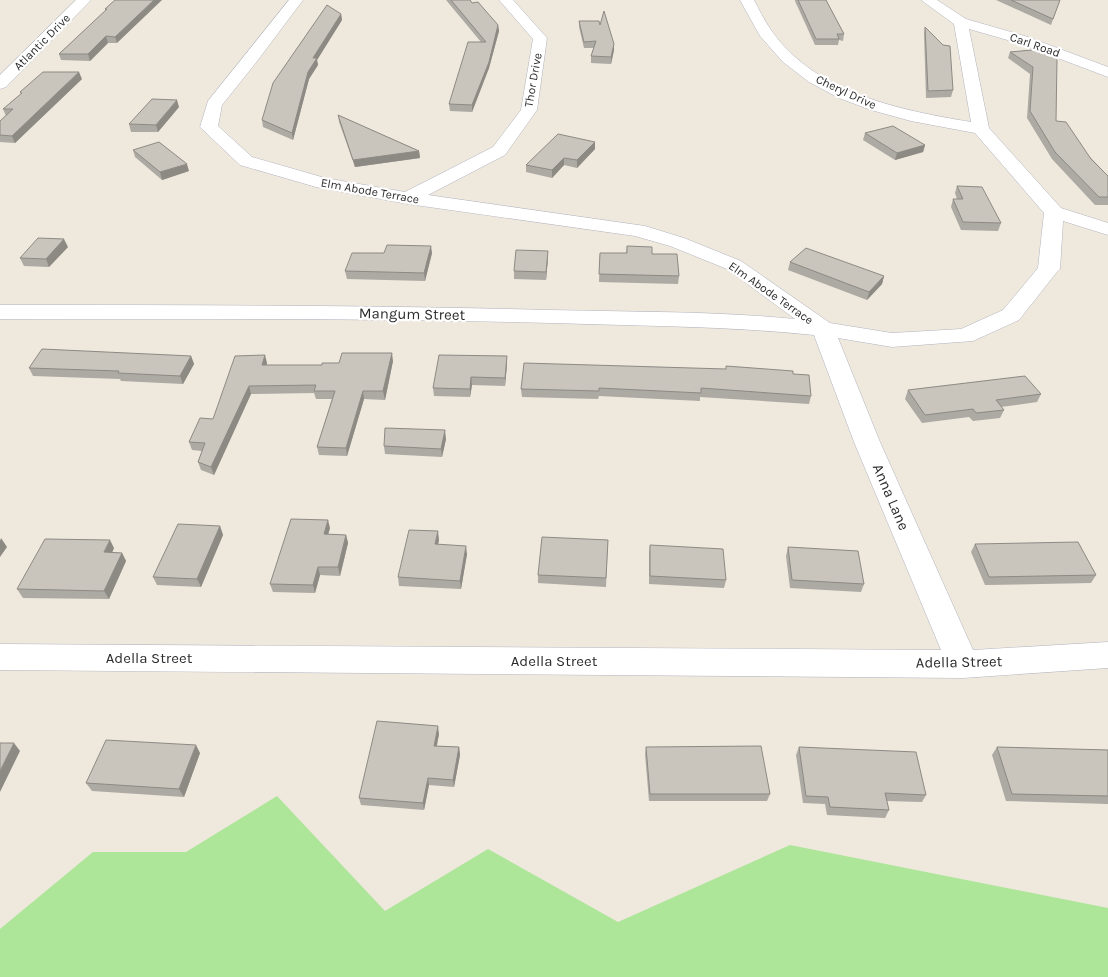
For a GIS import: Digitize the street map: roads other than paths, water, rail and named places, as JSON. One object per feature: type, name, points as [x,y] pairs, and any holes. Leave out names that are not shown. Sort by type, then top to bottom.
[{"type":"street","name":"Atlantic Drive","points":[[0,84],[84,0]]},
{"type":"street","name":"Elm Abode Terrace","points":[[296,0],[253,57],[214,104],[209,127],[246,160],[323,183],[408,198],[638,230],[677,242],[734,265],[823,329],[892,340],[965,336],[1011,316],[1049,269],[1054,212]]},
{"type":"street","name":"Thor Drive","points":[[408,198],[499,151],[529,110],[540,38],[506,0]]},
{"type":"street","name":"Cheryl Drive","points":[[747,0],[755,20],[788,60],[822,83],[868,104],[919,118],[981,129]]},
{"type":"street","points":[[928,0],[961,22],[981,129],[1054,212],[1108,230]]},
{"type":"street","name":"Carl Road","points":[[961,22],[1023,40],[1108,72]]},
{"type":"street","name":"Mangum Street","points":[[0,312],[440,313],[786,325],[823,329]]},
{"type":"street","name":"Anna Lane","points":[[823,329],[828,346],[867,442],[963,664]]},
{"type":"street","name":"Adella Street","points":[[0,657],[963,664],[1108,655]]}]
